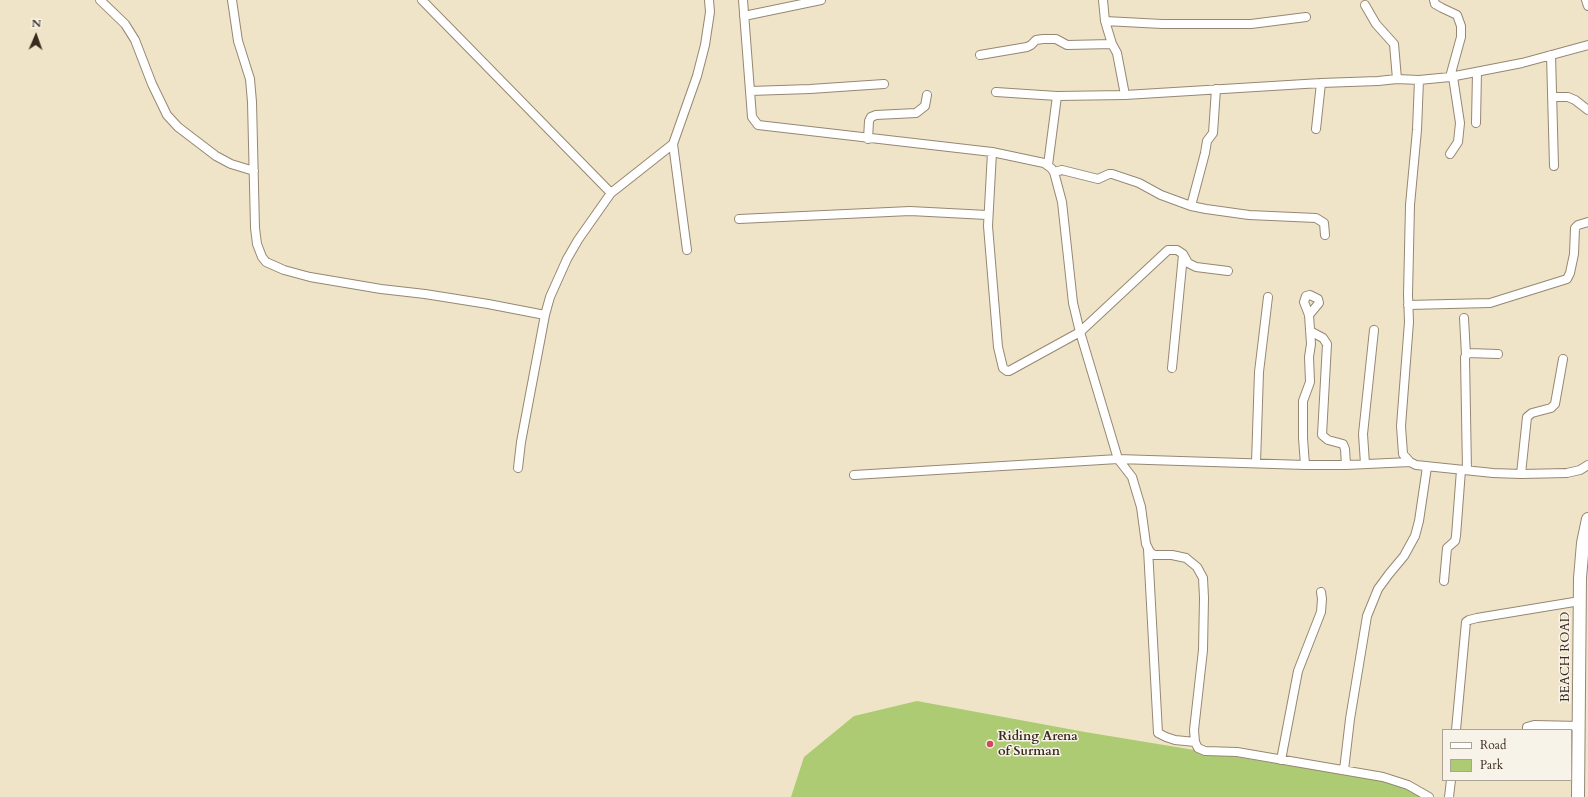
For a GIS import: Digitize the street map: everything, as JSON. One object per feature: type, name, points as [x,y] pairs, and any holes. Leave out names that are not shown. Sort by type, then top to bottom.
[{"type":"main road","name":"BEACH ROAD","points":[[1578,797],[1581,558],[1588,519]]},
{"type":"street","points":[[100,0],[125,24],[135,40],[152,84],[167,115],[178,127],[216,156],[231,164],[254,171]]},
{"type":"street","points":[[232,0],[238,41],[250,80],[252,102],[255,228],[257,244],[262,257],[272,266],[331,281],[381,290],[425,294],[488,304],[544,315]]},
{"type":"street","points":[[422,0],[611,194]]},
{"type":"street","points":[[687,250],[673,144],[697,76],[705,45],[710,12],[709,0]]},
{"type":"street","points":[[743,0],[752,117],[756,123],[761,126],[992,152],[1040,162],[1048,165],[1054,172],[1062,202],[1072,295],[1080,332],[1118,459],[1132,477],[1143,512],[1145,539],[1148,549],[1158,733],[1175,740],[1195,742]]},
{"type":"street","points":[[744,16],[821,0]]},
{"type":"street","points":[[1103,0],[1105,21],[1112,44],[1117,53],[1125,95]]},
{"type":"street","points":[[1434,0],[1435,4],[1457,15],[1461,26],[1461,36],[1451,77],[1460,123],[1458,142],[1450,154]]},
{"type":"street","points":[[1586,0],[1588,6]]},
{"type":"street","points":[[1365,5],[1376,24],[1394,44],[1397,79]]},
{"type":"street","points":[[1105,21],[1162,24],[1251,24],[1306,17]]},
{"type":"street","points":[[980,55],[1027,47],[1036,40],[1043,39],[1056,39],[1067,45],[1112,44]]},
{"type":"street","points":[[996,92],[1057,96],[1125,95],[1397,79],[1419,80],[1451,77],[1477,72],[1588,45]]},
{"type":"street","points":[[1551,55],[1554,166]]},
{"type":"street","points":[[1476,123],[1477,72]]},
{"type":"street","points":[[1419,80],[1418,130],[1410,205],[1409,322],[1401,426],[1403,454],[1416,466],[1521,474],[1567,473],[1580,470],[1588,465]]},
{"type":"street","points":[[1316,129],[1321,83]]},
{"type":"street","points":[[750,91],[884,84]]},
{"type":"street","points":[[1191,206],[1204,161],[1207,141],[1213,133],[1216,89]]},
{"type":"street","points":[[868,139],[869,121],[871,117],[876,115],[916,113],[925,106],[927,96]]},
{"type":"street","points":[[1048,165],[1057,96]]},
{"type":"street","points":[[1552,97],[1568,97],[1575,100],[1588,110]]},
{"type":"street","points":[[518,468],[521,442],[544,315],[567,258],[611,194],[673,144]]},
{"type":"street","points":[[992,152],[987,214],[998,347],[1004,370],[1010,371],[1080,332],[1168,250],[1177,250],[1183,254],[1188,263],[1196,267],[1228,271]]},
{"type":"street","points":[[1054,172],[1062,170],[1098,179],[1112,174],[1140,183],[1160,195],[1191,206],[1249,215],[1316,218],[1324,223],[1325,235]]},
{"type":"street","points":[[740,219],[904,211],[987,214]]},
{"type":"street","points":[[1408,305],[1490,304],[1567,279],[1570,273],[1574,254],[1575,228],[1578,225],[1588,222]]},
{"type":"street","points":[[1172,368],[1183,254]]},
{"type":"street","points":[[1256,463],[1260,366],[1268,297]]},
{"type":"street","points":[[1305,465],[1303,401],[1310,382],[1309,315]]},
{"type":"street","points":[[1444,581],[1447,548],[1455,541],[1456,536],[1464,470],[1466,354],[1464,318]]},
{"type":"street","points":[[1365,464],[1363,434],[1374,330]]},
{"type":"street","points":[[1310,331],[1323,338],[1327,344],[1322,435],[1328,440],[1343,444],[1345,449],[1346,465]]},
{"type":"street","points":[[1466,354],[1498,354]]},
{"type":"street","points":[[1521,474],[1527,418],[1532,413],[1551,408],[1555,404],[1563,359]]},
{"type":"street","points":[[854,475],[1118,459],[1305,465],[1410,462]]},
{"type":"street","points":[[1344,770],[1350,719],[1367,616],[1378,589],[1404,556],[1415,536],[1419,521],[1427,467]]},
{"type":"street","points":[[1148,549],[1154,554],[1172,555],[1186,558],[1196,567],[1203,578],[1203,650],[1195,711],[1195,742],[1198,748],[1205,751],[1237,752],[1396,780],[1429,797]]},
{"type":"street","points":[[1281,760],[1298,671],[1321,612],[1321,592]]},
{"type":"street","points":[[1456,729],[1466,622],[1477,618],[1580,601]]},
{"type":"street","points":[[1527,729],[1527,727],[1534,725],[1580,726]]},
{"type":"street","points":[[1449,797],[1451,781]]},
{"type":"green space","name":"Riding Arena of Surman","points":[[917,701],[1085,732],[1389,782],[1412,791],[1421,797],[791,797],[804,757],[854,716]]},
{"type":"place","name":"Riding Arena of Surman","points":[[990,744]]}]
